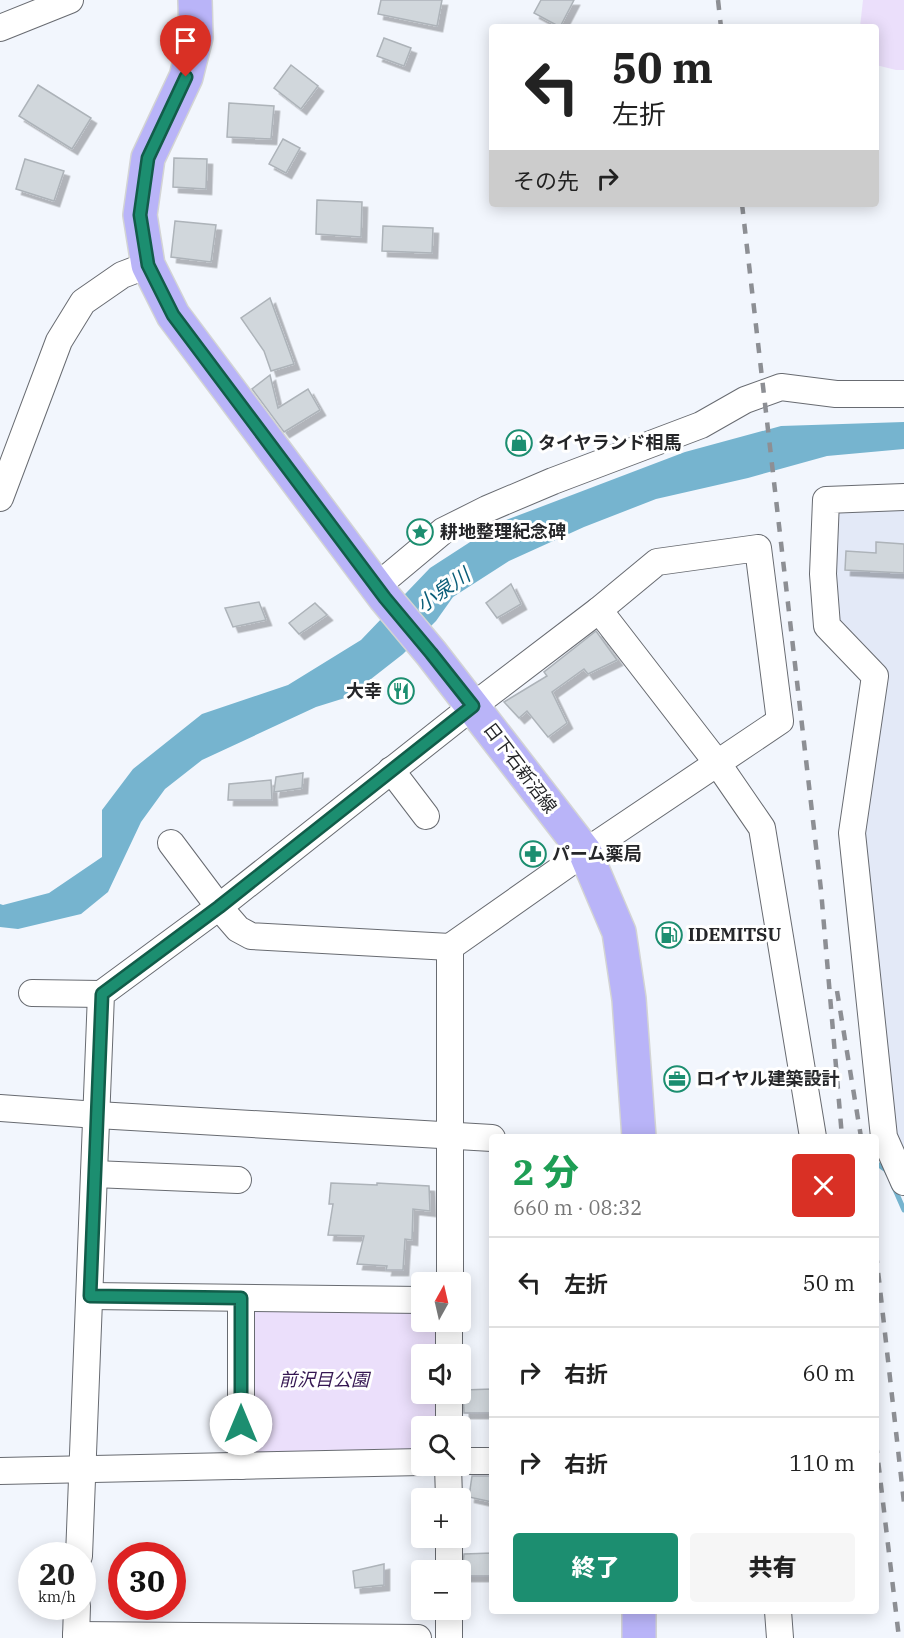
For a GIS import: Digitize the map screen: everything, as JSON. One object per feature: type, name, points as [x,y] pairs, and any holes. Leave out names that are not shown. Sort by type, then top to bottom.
[{"type":"main road","name":"日下石新沼線","points":[[195,0],[196,37],[186,77],[148,158],[140,215],[148,265],[173,315],[380,593],[473,706],[585,852],[619,932],[629,999],[639,1134]]},
{"type":"main road","points":[[639,1614],[639,1638]]},
{"type":"street","points":[[0,28],[70,0]]},
{"type":"street","points":[[0,498],[59,341],[83,302],[122,275],[148,265]]},
{"type":"street","points":[[380,593],[443,531],[487,509],[553,481],[700,425],[745,400],[781,387],[836,394],[904,394]]},
{"type":"street","points":[[904,497],[826,500],[823,574],[827,626],[875,676],[852,833],[884,1137],[904,1182]]},
{"type":"street","points":[[32,993],[102,994],[219,907],[391,770],[599,610],[657,562],[758,549],[780,722],[585,852],[450,947],[251,936],[238,929],[219,907],[171,843]]},
{"type":"street","points":[[599,610],[718,764],[762,828],[813,1134]]},
{"type":"street","points":[[391,770],[426,816]]},
{"type":"street","points":[[450,947],[450,1272]]},
{"type":"street","points":[[80,1542],[102,994]]},
{"type":"street","points":[[0,1108],[489,1138]]},
{"type":"street","points":[[94,1174],[238,1180]]},
{"type":"street","points":[[90,1296],[411,1300]]},
{"type":"street","points":[[241,1298],[241,1466]]},
{"type":"street","points":[[471,1461],[489,1461]]},
{"type":"street","points":[[0,1471],[411,1462]]},
{"type":"street","points":[[778,1614],[780,1638]]},
{"type":"street","points":[[77,1620],[76,1637],[418,1638]]},
{"type":"street","points":[[449,1620],[449,1638]]},
{"type":"shaded area","points":[[904,504],[904,1157],[891,1128],[862,834],[862,804],[887,670],[840,625],[835,609],[836,510]]},
{"type":"green space","points":[[863,0],[904,0],[904,70],[879,66],[879,24],[860,24]]},
{"type":"green space","name":"前沢目公園","points":[[255,1305],[411,1307],[411,1332],[436,1332],[437,1344],[411,1344],[411,1404],[437,1404],[438,1416],[411,1416],[411,1454],[255,1457],[247,1449],[249,1311]]},
{"type":"water","name":"小泉川","points":[[904,422],[904,449],[827,456],[748,478],[656,499],[584,527],[509,561],[453,597],[436,621],[403,654],[348,697],[316,707],[202,760],[165,789],[141,822],[108,892],[81,914],[18,929],[0,927],[0,904],[49,893],[102,857],[102,810],[133,769],[202,714],[288,685],[361,640],[430,568],[501,522],[685,452],[781,426]]},
{"type":"building","points":[[381,0],[442,0],[437,26],[378,14]]},
{"type":"building","points":[[541,0],[574,0],[562,24],[554,24],[534,13]]},
{"type":"building","points":[[384,38],[411,48],[404,66],[377,56]]},
{"type":"building","points":[[291,65],[318,86],[301,109],[274,88]]},
{"type":"building","points":[[38,85],[91,118],[72,149],[19,116]]},
{"type":"building","points":[[229,103],[274,106],[271,139],[227,137]]},
{"type":"building","points":[[283,139],[300,148],[286,173],[269,164]]},
{"type":"building","points":[[174,158],[207,159],[206,189],[173,187]]},
{"type":"building","points":[[25,159],[64,171],[54,201],[16,189]]},
{"type":"building","points":[[317,200],[362,202],[361,237],[316,234]]},
{"type":"building","points":[[175,221],[216,225],[211,262],[171,257]]},
{"type":"building","points":[[383,226],[433,228],[432,253],[382,251]]},
{"type":"building","points":[[270,298],[294,364],[271,371],[264,351],[241,318]]},
{"type":"building","points":[[270,375],[278,408],[308,389],[320,410],[284,432],[252,389]]},
{"type":"building","points":[[876,542],[904,544],[904,573],[845,570],[846,551],[876,553]]},
{"type":"building","points":[[511,584],[521,604],[497,618],[486,603]]},
{"type":"building","points":[[259,602],[266,620],[233,627],[225,608]]},
{"type":"building","points":[[315,603],[327,615],[299,634],[289,623]]},
{"type":"building","points":[[596,631],[617,660],[588,674],[584,669],[552,692],[567,723],[548,737],[527,711],[519,718],[504,702],[547,676],[544,672]]},
{"type":"building","points":[[303,773],[302,788],[274,792],[276,777]]},
{"type":"building","points":[[271,780],[272,800],[228,800],[229,784]]},
{"type":"building","points":[[331,1183],[429,1186],[430,1211],[413,1209],[412,1240],[405,1239],[403,1270],[386,1270],[387,1266],[357,1264],[364,1236],[328,1235],[333,1204],[329,1204]]},
{"type":"building","points":[[489,1389],[489,1413],[464,1413],[464,1404],[471,1404],[471,1390]]},
{"type":"building","points":[[472,1476],[489,1476],[489,1501],[471,1497]]},
{"type":"building","points":[[489,1553],[489,1576],[471,1576],[471,1560],[463,1560],[464,1554]]},
{"type":"building","points":[[384,1564],[384,1585],[355,1588],[353,1571]]},
{"type":"waterway","points":[[879,1165],[888,1174]]},
{"type":"waterway","points":[[893,1185],[904,1210]]},
{"type":"railway","points":[[718,0],[721,24]]},
{"type":"railway","points":[[742,207],[821,890],[842,1134]]},
{"type":"railway","points":[[837,991],[861,1134]]},
{"type":"railway","points":[[879,1280],[904,1503]]},
{"type":"railway","points":[[879,1468],[899,1638]]},
{"type":"place","name":"タイヤランド相馬","points":[[519,443]]},
{"type":"place","name":"耕地整理紀念碑","points":[[420,532]]},
{"type":"place","name":"大幸","points":[[401,691]]},
{"type":"place","name":"パーム薬局","points":[[533,854]]},
{"type":"place","name":"IDEMITSU","points":[[669,935]]},
{"type":"place","name":"ロイヤル建築設計","points":[[677,1079]]},
{"type":"route","points":[[186,77],[148,158],[140,215],[148,265],[173,315],[385,598],[473,706],[219,907],[102,994],[90,1296],[241,1298],[241,1424]]}]
